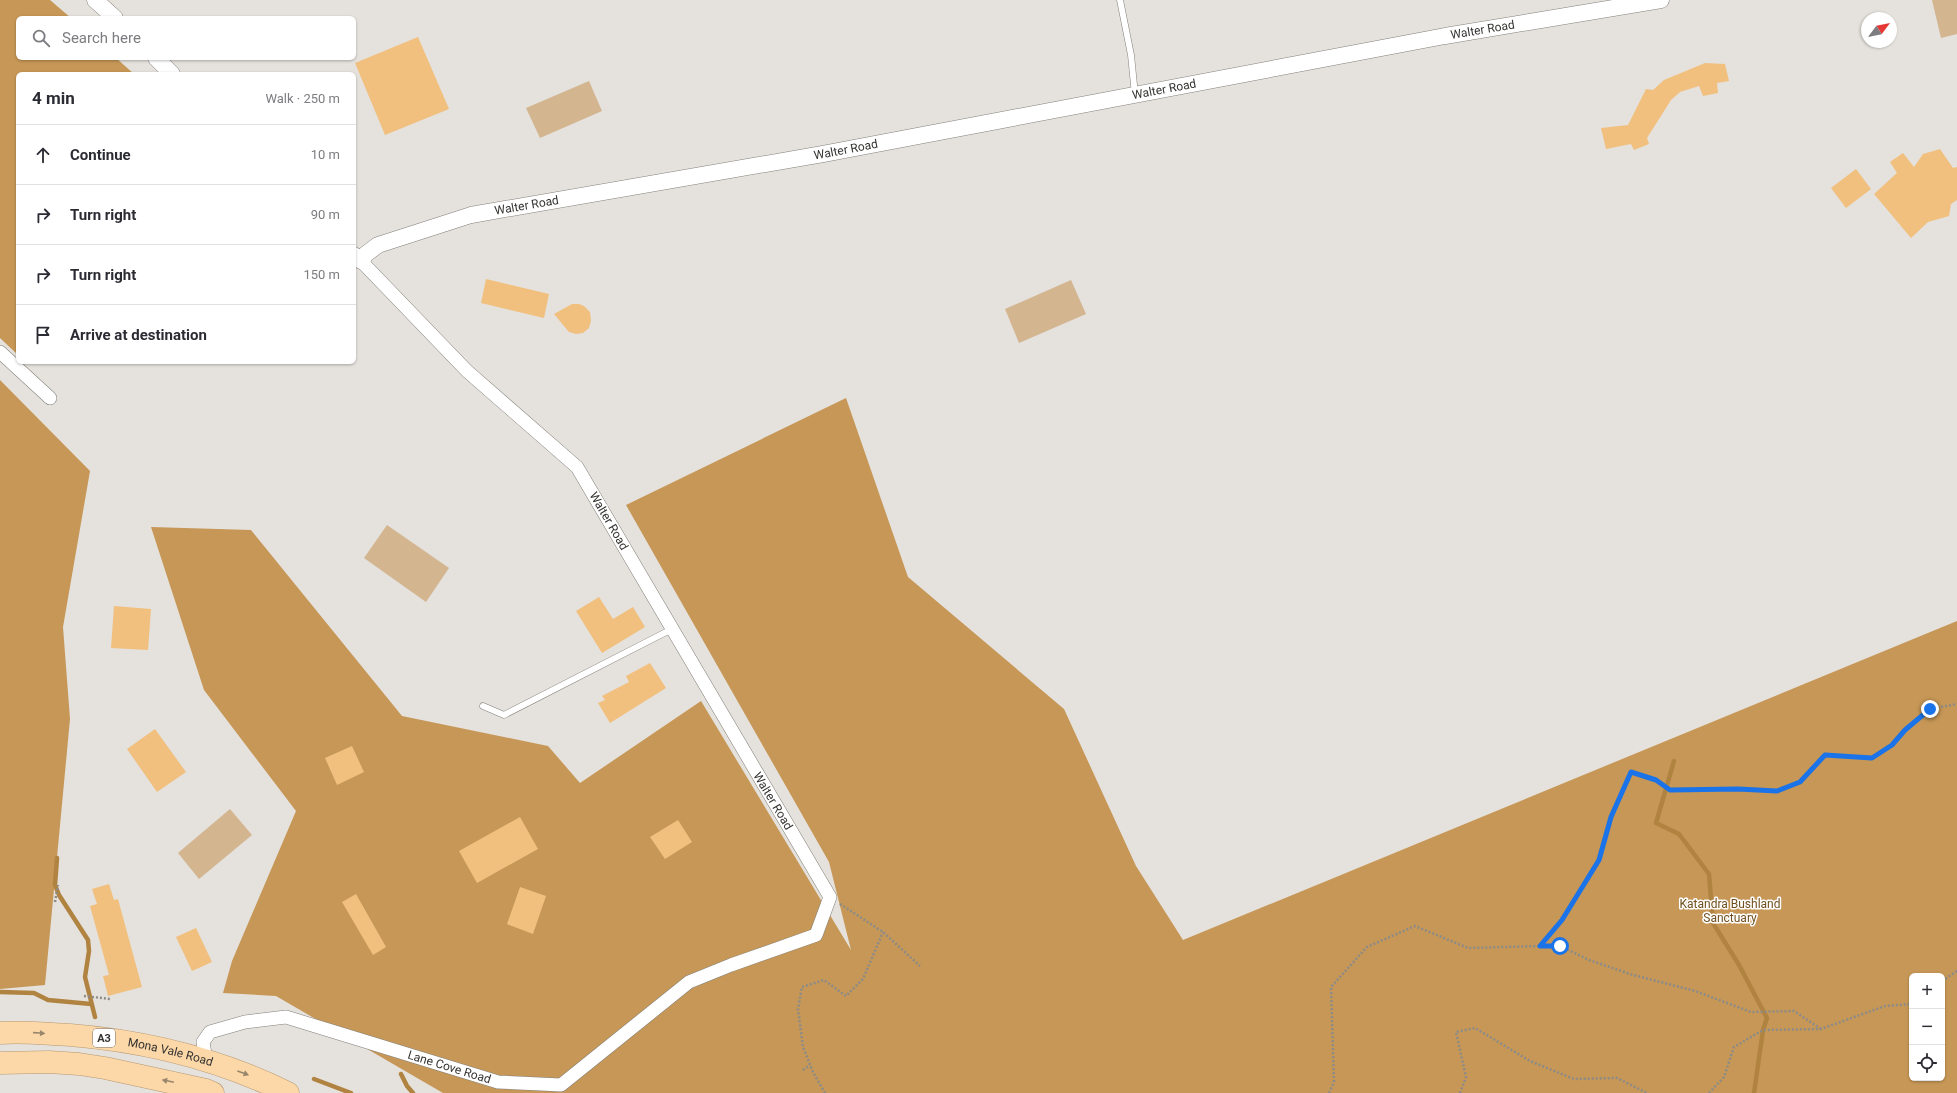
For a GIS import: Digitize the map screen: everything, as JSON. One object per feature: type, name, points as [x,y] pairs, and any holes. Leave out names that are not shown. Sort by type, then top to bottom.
[{"type":"highway","name":"Mona Vale Road","points":[[0,1033],[21,1032],[113,1039],[176,1051],[263,1080],[288,1093]]},
{"type":"highway","points":[[0,1063],[49,1062],[105,1068],[206,1090],[213,1093]]},
{"type":"street","points":[[95,0],[113,16]]},
{"type":"street","name":"Walter Road","points":[[830,897],[577,467],[467,371],[357,258],[366,254],[378,245],[471,215],[823,154],[1445,36],[1661,0]]},
{"type":"street","points":[[158,60],[170,72]]},
{"type":"street","points":[[0,352],[50,398]]},
{"type":"street","name":"Lane Cove Road","points":[[206,1060],[203,1042],[210,1032],[245,1022],[286,1017],[498,1082],[561,1085],[689,982],[731,965],[816,935],[830,897]]},
{"type":"lane","points":[[1120,0],[1131,55],[1135,95]]},
{"type":"lane","points":[[483,706],[504,715],[672,629]]},
{"type":"path","points":[[1540,946],[1562,920],[1599,860],[1611,817],[1631,772],[1656,780],[1670,790],[1738,789],[1777,791],[1800,782],[1825,755],[1872,758],[1892,745],[1905,730],[1930,709],[1957,704]]},
{"type":"path","points":[[55,902],[58,885]]},
{"type":"path","points":[[830,897],[883,932],[920,966]]},
{"type":"path","points":[[1329,1093],[1334,1082],[1331,987],[1367,948],[1415,926],[1468,948],[1560,946],[1589,960],[1633,975],[1695,991],[1751,1012],[1794,1010],[1821,1029]]},
{"type":"path","points":[[825,1093],[810,1065],[803,1047],[798,1009],[802,986],[824,980],[846,996],[863,979],[883,932]]},
{"type":"path","points":[[1945,979],[1957,971]]},
{"type":"path","points":[[84,996],[110,999]]},
{"type":"path","points":[[1709,1093],[1724,1077],[1734,1047],[1763,1030],[1821,1029],[1885,1006],[1909,1004]]},
{"type":"path","points":[[1460,1093],[1466,1077],[1456,1032],[1475,1028],[1530,1061],[1574,1079],[1617,1078],[1647,1093]]},
{"type":"path","points":[[803,1070],[810,1065]]},
{"type":"shaded area","points":[[1932,0],[1957,0],[1957,34],[1941,38]]},
{"type":"shaded area","points":[[589,81],[602,111],[540,138],[526,108]]},
{"type":"shaded area","points":[[1071,280],[1086,314],[1019,343],[1005,309]]},
{"type":"shaded area","points":[[387,525],[449,568],[426,602],[364,558]]},
{"type":"shaded area","points":[[230,809],[252,835],[199,879],[178,853]]},
{"type":"green space","points":[[0,0],[50,0],[69,16],[16,16],[16,60],[118,60],[132,72],[16,72],[16,353],[0,338]]},
{"type":"green space","points":[[0,380],[90,471],[63,627],[70,719],[45,985],[0,989]]},
{"type":"green space","name":"Katandra Bushland Sanctuary","points":[[846,398],[908,577],[1064,709],[1136,866],[1183,940],[1957,621],[1957,1093],[443,1093],[276,996],[223,993],[232,961],[296,811],[204,690],[151,527],[251,530],[402,716],[548,746],[580,783],[701,701],[851,950],[829,862],[626,505]]},
{"type":"building","points":[[418,37],[449,109],[385,135],[355,63]]},
{"type":"building","points":[[1705,63],[1725,64],[1729,81],[1717,83],[1718,93],[1703,96],[1699,86],[1680,92],[1671,100],[1647,138],[1649,144],[1634,150],[1631,144],[1606,149],[1601,128],[1628,125],[1646,89],[1653,90],[1664,80]]},
{"type":"building","points":[[1940,149],[1953,168],[1957,167],[1957,200],[1951,204],[1949,216],[1928,222],[1911,238],[1874,194],[1897,173],[1890,162],[1903,153],[1914,167],[1923,154]]},
{"type":"building","points":[[1856,169],[1871,189],[1846,208],[1831,188]]},
{"type":"building","points":[[486,279],[549,294],[544,318],[481,303]]},
{"type":"building","points":[[572,304],[584,306],[590,312],[591,321],[589,328],[583,333],[576,334],[569,332],[554,314]]},
{"type":"building","points":[[599,597],[613,619],[633,607],[645,627],[602,653],[576,611]]},
{"type":"building","points":[[114,606],[151,609],[148,650],[111,648]]},
{"type":"building","points":[[650,663],[666,688],[610,723],[598,703],[605,700],[602,696],[629,682],[626,676]]},
{"type":"building","points":[[155,729],[186,772],[157,792],[127,749]]},
{"type":"building","points":[[352,746],[364,772],[337,785],[325,758]]},
{"type":"building","points":[[520,817],[538,849],[477,883],[459,851]]},
{"type":"building","points":[[678,820],[692,842],[665,859],[650,837]]},
{"type":"building","points":[[109,884],[114,900],[118,899],[142,987],[108,996],[103,976],[109,975],[90,906],[97,904],[92,889]]},
{"type":"building","points":[[520,887],[546,896],[533,934],[507,924]]},
{"type":"building","points":[[356,894],[386,947],[373,955],[342,902]]},
{"type":"building","points":[[196,928],[212,962],[192,971],[176,937]]},
{"type":"waterway","points":[[1674,761],[1656,823],[1679,834],[1709,874],[1713,923],[1739,965],[1767,1018],[1763,1030],[1754,1093]]},
{"type":"waterway","points":[[57,858],[55,885],[59,895],[88,940],[89,951],[85,977],[95,1017]]},
{"type":"waterway","points":[[0,992],[34,993],[48,1000],[91,1004]]},
{"type":"waterway","points":[[401,1074],[407,1086],[413,1093]]},
{"type":"waterway","points":[[314,1079],[351,1093]]},
{"type":"route","points":[[1560,946],[1540,946],[1562,920],[1599,860],[1611,817],[1631,772],[1656,780],[1670,790],[1738,789],[1777,791],[1800,782],[1825,755],[1872,758],[1892,745],[1905,730],[1930,709]]}]
